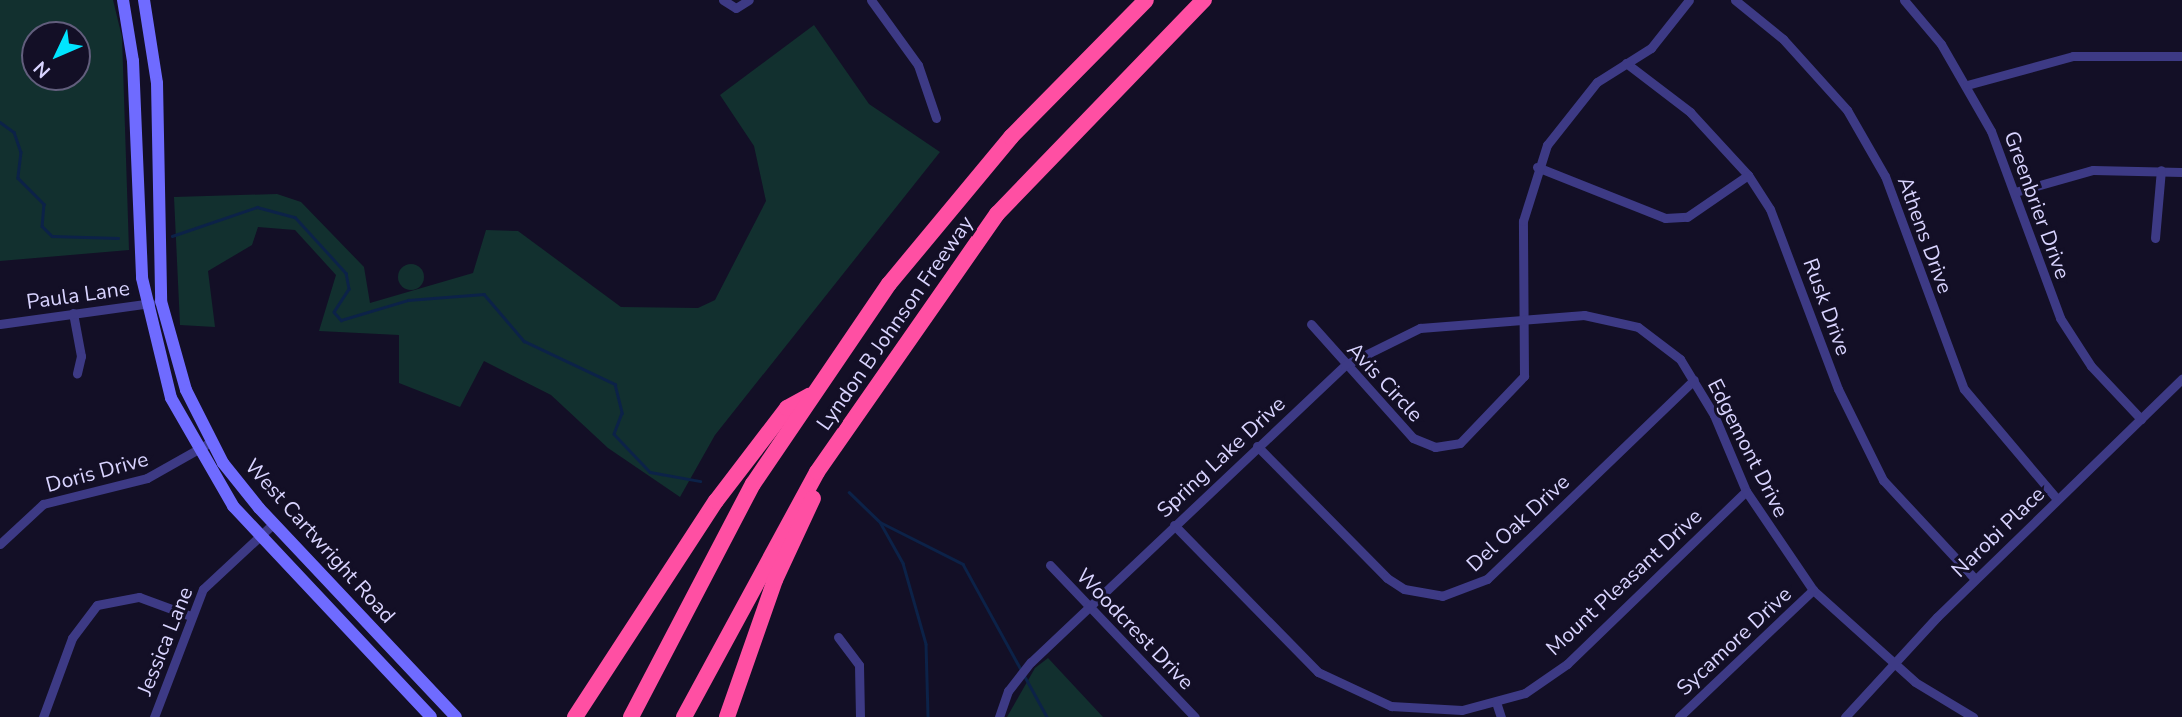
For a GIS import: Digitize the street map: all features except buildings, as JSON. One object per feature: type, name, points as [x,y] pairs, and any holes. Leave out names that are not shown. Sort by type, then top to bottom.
[{"type":"highway","name":"Lyndon B Johnson Freeway","points":[[631,717],[725,532],[810,395],[968,186],[1146,0]]},
{"type":"highway","name":"Lyndon B Johnson Freeway","points":[[684,717],[761,565],[904,347],[997,214],[1204,0]]},
{"type":"highway","points":[[727,717],[788,548],[904,347]]},
{"type":"highway","points":[[575,717],[716,500],[787,408],[810,395]]},
{"type":"main road","name":"West Cartwright Road","points":[[123,0],[133,61],[135,163],[145,304],[168,388],[197,451],[259,537],[432,717]]},
{"type":"main road","name":"West Cartwright Road","points":[[144,0],[155,56],[161,301],[172,353],[211,442],[273,524],[456,717]]},
{"type":"main road","points":[[135,163],[158,164]]},
{"type":"main road","points":[[422,707],[435,695]]},
{"type":"street","points":[[723,0],[736,8],[749,0]]},
{"type":"street","points":[[871,0],[918,65],[936,118]]},
{"type":"street","name":"Avis Circle","points":[[1311,324],[1413,438],[1435,447],[1460,443],[1524,376],[1522,221],[1537,167],[1559,127],[1597,82],[1651,48],[1689,0]]},
{"type":"street","name":"Athens Drive","points":[[1735,0],[1783,39],[1847,110],[1885,176],[1964,389],[2057,499]]},
{"type":"street","name":"Greenbrier Drive","points":[[1904,0],[1967,85],[2015,192],[2060,318],[2091,366],[2141,419]]},
{"type":"street","points":[[1967,85],[2073,56],[2182,56]]},
{"type":"street","name":"Rusk Drive","points":[[1626,63],[1690,112],[1748,175],[1779,229],[1838,389],[1883,480],[1975,579]]},
{"type":"street","points":[[1537,167],[1665,218],[1687,217],[1748,175]]},
{"type":"street","points":[[2155,238],[2161,170]]},
{"type":"street","points":[[2015,192],[2063,174],[2161,170],[2182,172]]},
{"type":"street","name":"Paula Lane","points":[[0,324],[161,301]]},
{"type":"street","points":[[73,313],[81,356],[77,374]]},
{"type":"street","name":"Edgemont Drive","points":[[1525,317],[1584,316],[1638,327],[1680,359],[1694,380],[1746,491],[1813,590],[1894,664],[1973,717]]},
{"type":"street","name":"Spring Lake Drive","points":[[999,717],[1013,684],[1031,662],[1345,365],[1420,328],[1525,317]]},
{"type":"street","name":"Narobi Place","points":[[1845,717],[1975,579],[2182,379]]},
{"type":"street","name":"Del Oak Drive","points":[[1257,446],[1387,578],[1404,589],[1442,596],[1487,579],[1694,380]]},
{"type":"street","name":"Doris Drive","points":[[0,544],[43,504],[148,478],[211,442]]},
{"type":"street","name":"Mount Pleasant Drive","points":[[1174,526],[1318,672],[1362,697],[1426,711],[1496,702],[1525,693],[1567,664],[1746,491]]},
{"type":"street","name":"Jessica Lane","points":[[154,717],[203,589],[273,524]]},
{"type":"street","name":"Woodcrest Drive","points":[[1050,565],[1195,717]]},
{"type":"street","name":"Sycamore Drive","points":[[1679,717],[1813,590]]},
{"type":"street","points":[[43,717],[72,638],[97,605],[139,597],[191,616]]},
{"type":"street","points":[[838,637],[859,665],[860,717]]},
{"type":"street","points":[[1496,702],[1501,717]]},
{"type":"green space","points":[[0,0],[113,0],[122,37],[129,250],[0,261]]},
{"type":"green space","points":[[814,25],[869,104],[940,152],[715,435],[680,497],[608,448],[551,395],[484,361],[460,407],[399,383],[399,335],[319,331],[336,275],[295,230],[258,227],[252,245],[208,271],[215,327],[180,325],[174,197],[277,194],[301,202],[364,267],[370,303],[473,273],[486,230],[518,231],[621,307],[698,308],[715,300],[766,201],[754,146],[720,95]]},
{"type":"green space","points":[[411,264],[420,268],[424,277],[420,286],[411,290],[402,286],[398,277],[402,268]]},
{"type":"green space","points":[[1048,658],[1103,717],[1007,717],[1035,668]]},
{"type":"waterway","points":[[0,122],[14,132],[21,152],[18,178],[44,204],[42,226],[52,236],[118,238]]},
{"type":"waterway","points":[[172,236],[257,207],[295,217],[346,273],[349,289],[334,312],[341,320],[408,300],[484,294],[524,341],[615,384],[622,413],[614,434],[650,472],[700,481]]},
{"type":"waterway","points":[[849,492],[880,522],[903,563],[926,644],[928,717]]},
{"type":"waterway","points":[[880,522],[963,564],[1047,717]]}]
